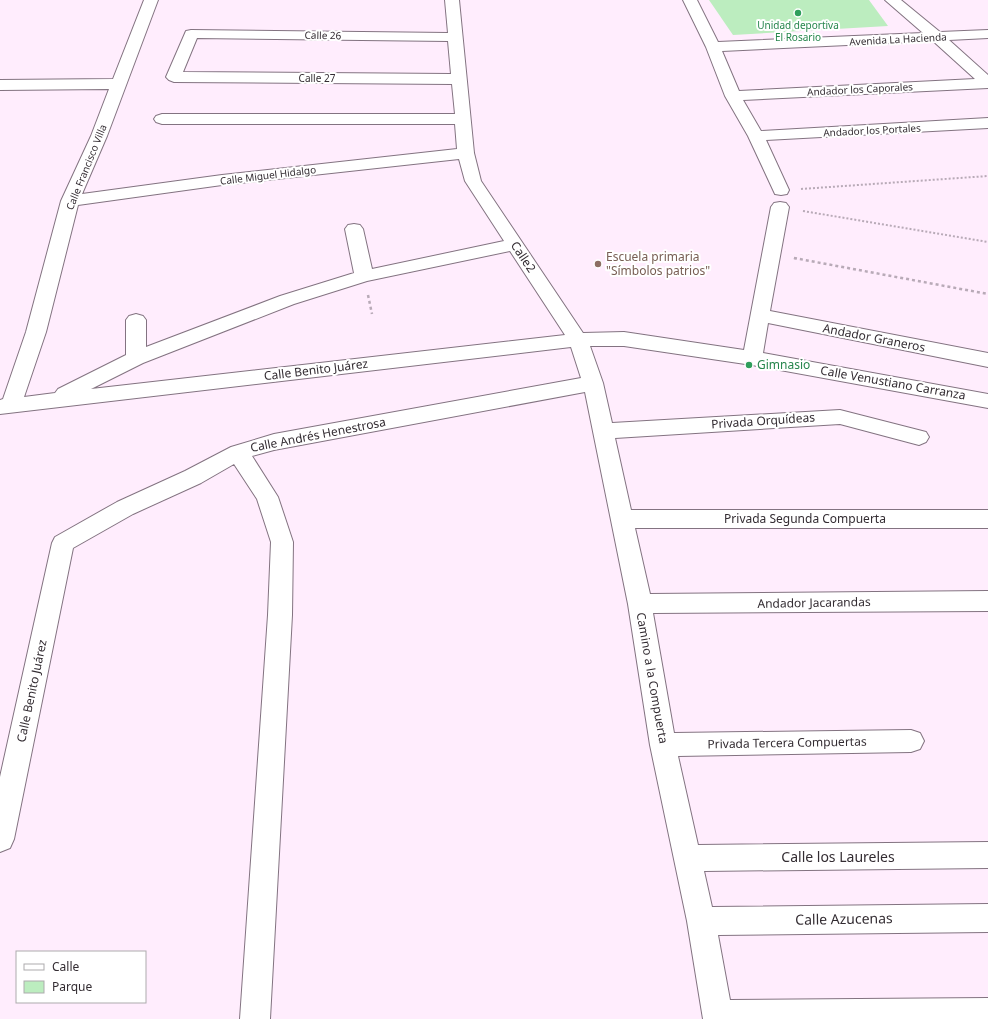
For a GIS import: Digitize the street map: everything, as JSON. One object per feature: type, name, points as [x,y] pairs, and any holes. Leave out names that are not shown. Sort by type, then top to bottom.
[{"type":"street","name":"Calle Francisco Villa","points":[[5,406],[36,332],[70,201],[99,136],[150,0]]},
{"type":"street","name":"Calle2","points":[[452,0],[462,119],[466,153],[473,181],[578,340]]},
{"type":"street","points":[[578,340],[624,339],[752,358],[780,199],[756,136],[733,96],[713,48],[690,0]]},
{"type":"street","points":[[892,0],[937,37],[988,83]]},
{"type":"street","name":"Calle 26","points":[[174,77],[191,34],[455,37]]},
{"type":"street","name":"Avenida La Hacienda","points":[[713,48],[988,34]]},
{"type":"street","name":"Calle 27","points":[[174,77],[459,79]]},
{"type":"street","name":"Andador los Caporales","points":[[733,96],[988,83]]},
{"type":"street","points":[[0,85],[119,84]]},
{"type":"street","points":[[162,119],[462,119]]},
{"type":"street","name":"Andador los Portales","points":[[756,136],[988,123]]},
{"type":"street","name":"Calle Miguel Hidalgo","points":[[70,201],[222,180],[466,153]]},
{"type":"street","points":[[354,229],[364,276]]},
{"type":"street","name":"Calle Benito Juárez","points":[[54,400],[136,358],[287,300],[364,276],[514,245]]},
{"type":"street","name":"Andador Graneros","points":[[760,315],[988,360]]},
{"type":"street","points":[[136,320],[136,358]]},
{"type":"street","name":"Calle Benito Juárez","points":[[5,406],[578,340]]},
{"type":"street","name":"Camino a la Compuerta","points":[[578,340],[593,383],[640,604],[663,745],[701,921],[718,1017]]},
{"type":"street","name":"Calle Venustiano Carranza","points":[[752,358],[988,400]]},
{"type":"street","name":"Calle Andrés Henestrosa","points":[[63,543],[125,508],[193,476],[238,452],[274,442],[593,383]]},
{"type":"street","name":"Privada Orquídeas","points":[[604,431],[840,417],[919,437]]},
{"type":"street","points":[[238,452],[267,497],[282,542],[280,615],[255,1019]]},
{"type":"street","name":"Privada Segunda Compuerta","points":[[622,519],[988,519]]},
{"type":"street","name":"Calle Benito Juárez","points":[[0,839],[63,543]]},
{"type":"street","name":"Andador Jacarandas","points":[[640,604],[988,601]]},
{"type":"street","name":"Privada Tercera Compuertas","points":[[663,745],[911,741]]},
{"type":"street","name":"Calle los Laureles","points":[[688,858],[988,855]]},
{"type":"street","name":"Calle Azucenas","points":[[701,921],[988,918]]},
{"type":"street","points":[[718,1017],[988,1012]]},
{"type":"path","points":[[780,199],[988,176]]},
{"type":"path","points":[[780,199],[988,242]]},
{"type":"path","points":[[771,253],[988,294]]},
{"type":"green space","name":"Unidad deportiva El Rosario","points":[[709,0],[869,0],[888,26],[733,35]]},
{"type":"place","name":"Unidad deportiva El Rosario","points":[[798,13]]},
{"type":"place","name":"Escuela primaria \"Símbolos patrios\"","points":[[598,264]]},
{"type":"place","name":"Gimnasio","points":[[749,365]]}]
